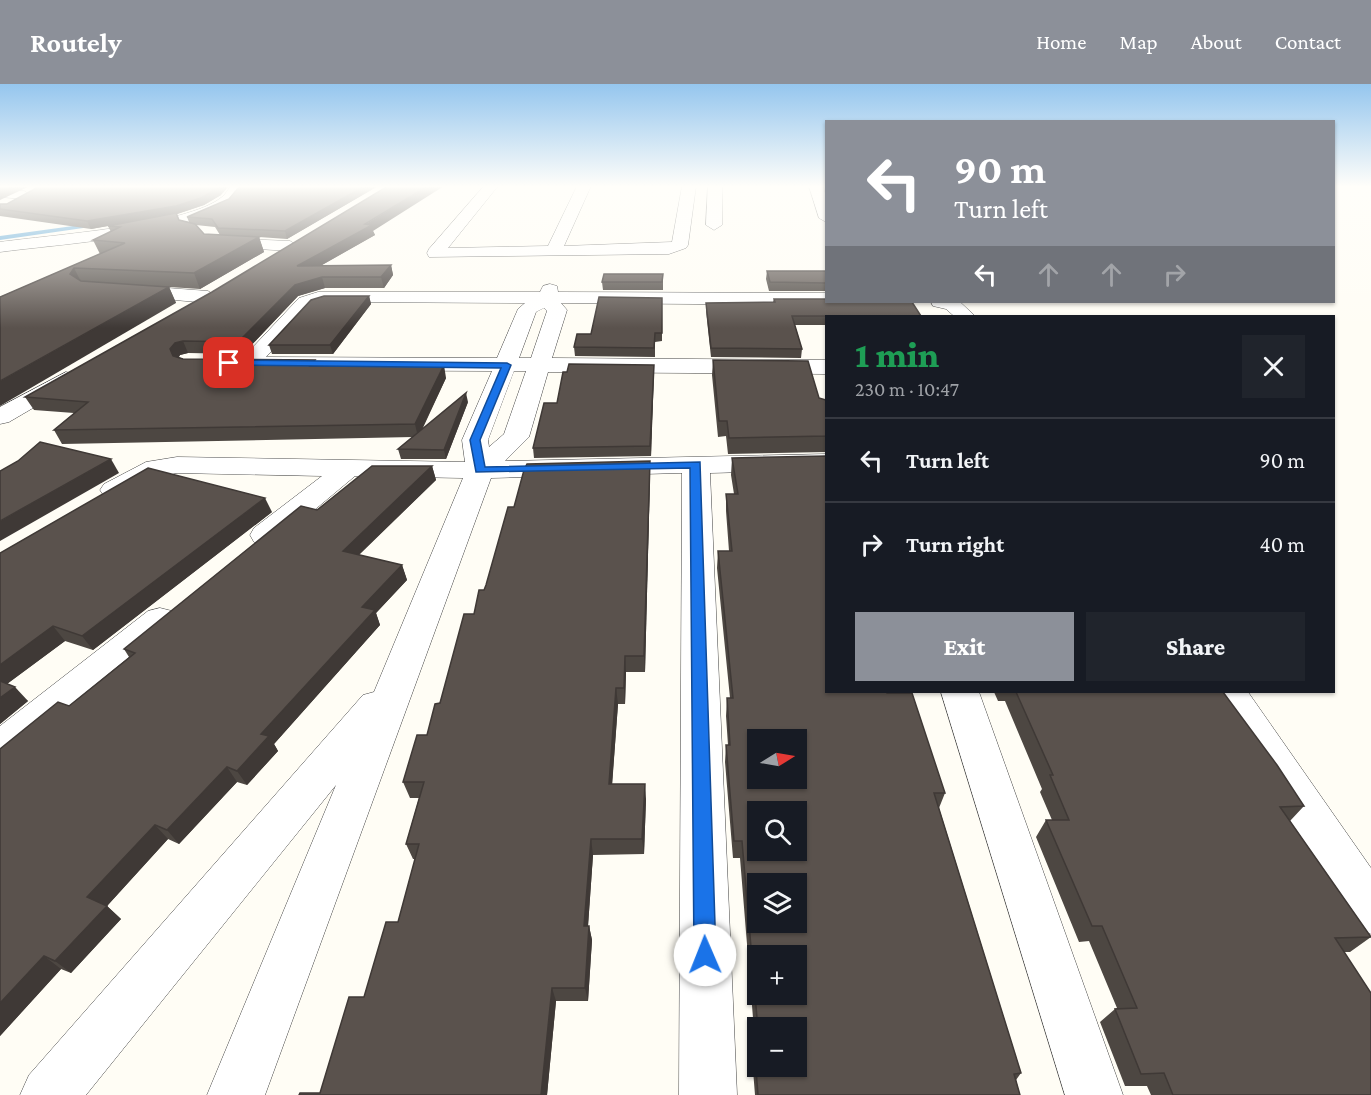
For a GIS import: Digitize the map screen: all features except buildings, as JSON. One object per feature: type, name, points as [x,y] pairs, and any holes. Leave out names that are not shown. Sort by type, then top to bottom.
[{"type":"street","points":[[0,246],[98,233]]},
{"type":"street","points":[[202,233],[216,243],[290,246]]},
{"type":"street","points":[[452,233],[435,253],[669,249],[680,245],[682,233]]},
{"type":"street","points":[[554,252],[563,233]]},
{"type":"street","points":[[262,264],[309,236]]},
{"type":"street","points":[[178,314],[225,287]]},
{"type":"street","points":[[480,470],[475,440],[528,309],[551,289]]},
{"type":"street","points":[[236,1095],[480,470],[516,437],[557,310],[551,289]]},
{"type":"street","points":[[825,299],[551,289],[313,298],[239,363],[825,368]]},
{"type":"street","points":[[113,291],[208,297]]},
{"type":"street","points":[[946,303],[953,304],[964,315]]},
{"type":"street","points":[[0,417],[79,371]]},
{"type":"street","points":[[97,500],[136,477],[166,466],[480,470],[825,462]]},
{"type":"street","points":[[696,465],[708,1095]]},
{"type":"street","points":[[239,556],[350,467]]},
{"type":"street","points":[[0,749],[184,601]]},
{"type":"street","points":[[49,1095],[394,687]]},
{"type":"street","points":[[960,693],[1094,1095]]},
{"type":"street","points":[[1228,693],[1371,910]]},
{"type":"waterway","points":[[0,238],[35,233]]},
{"type":"route","points":[[229,363],[507,365],[475,440],[480,470],[696,465],[705,955]]}]
